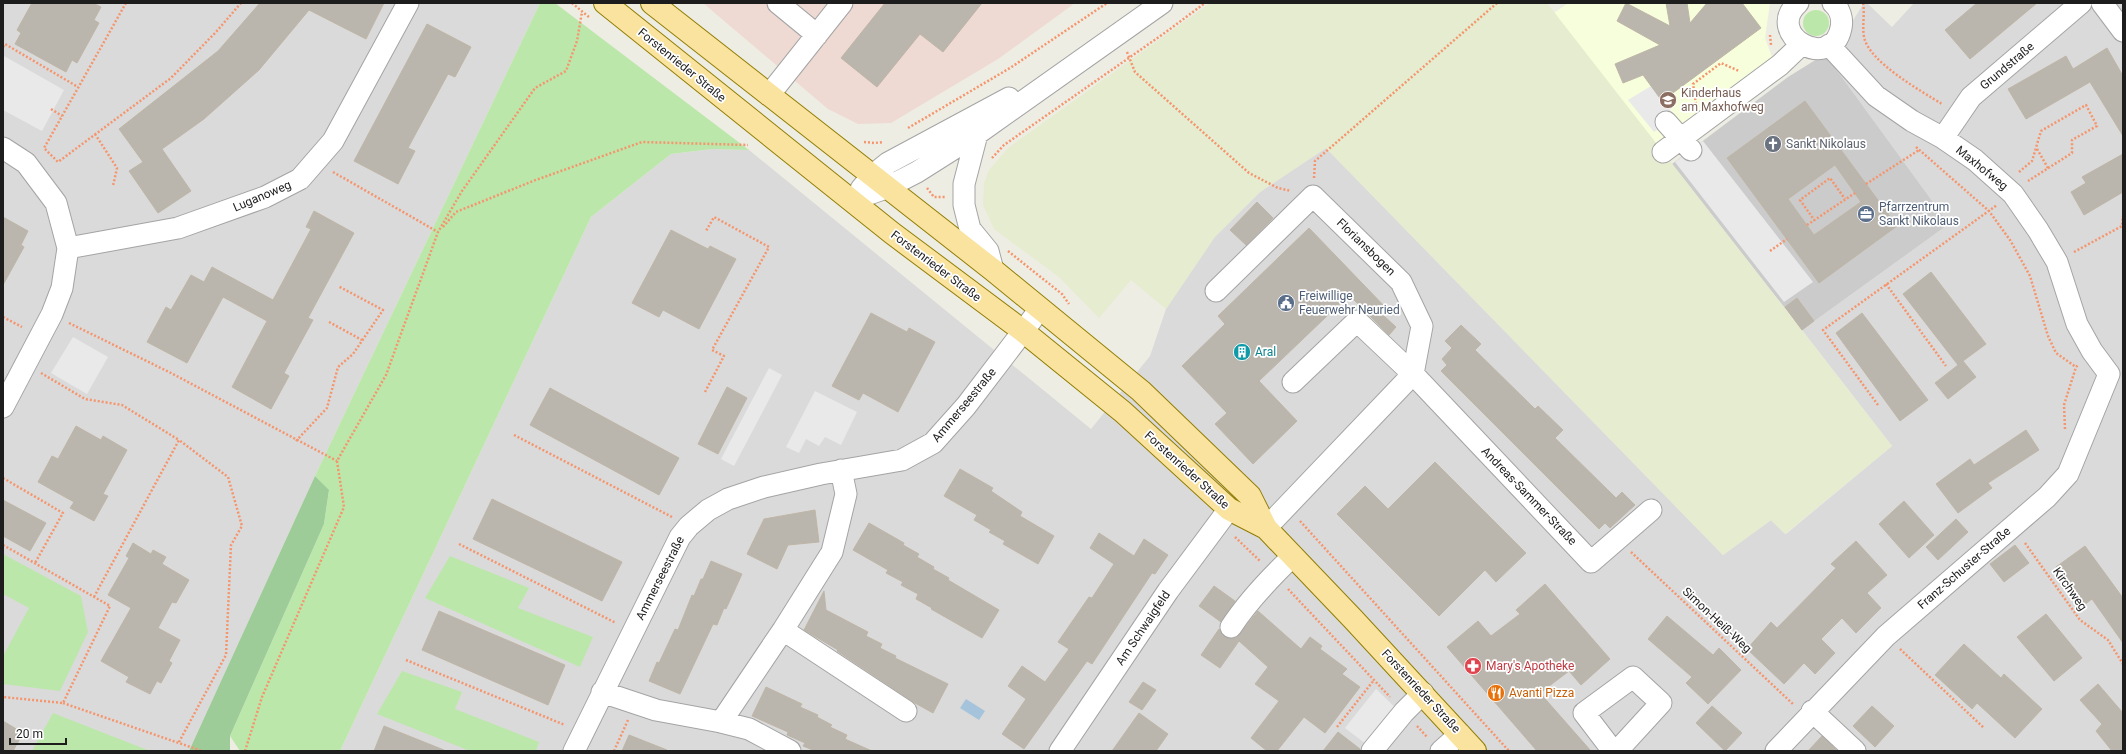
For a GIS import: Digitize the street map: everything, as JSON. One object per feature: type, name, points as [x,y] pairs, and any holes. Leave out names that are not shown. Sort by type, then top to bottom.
[{"type":"main road","name":"Forstenrieder Straße","points":[[605,3],[892,233],[1023,331],[1123,412],[1229,508],[1266,528]]},
{"type":"main road","name":"Forstenrieder Straße","points":[[652,3],[993,270],[1141,391],[1250,496],[1266,528],[1423,693],[1475,751]]},
{"type":"street","name":"Luganoweg","points":[[68,248],[178,228],[266,197],[300,179],[333,140],[408,3]]},
{"type":"street","points":[[778,3],[817,35]]},
{"type":"street","points":[[769,96],[842,3]]},
{"type":"street","points":[[852,200],[879,182],[917,172],[977,134],[1162,3]]},
{"type":"street","points":[[1798,3],[1792,10],[1789,19],[1790,28],[1793,36],[1801,45],[1813,49],[1829,45],[1838,36],[1842,23],[1840,14],[1833,3]]},
{"type":"street","name":"Grundstraße","points":[[1943,138],[1971,97],[2081,3]]},
{"type":"street","points":[[2102,3],[2123,31]]},
{"type":"street","points":[[1663,152],[1686,144],[1780,65],[1801,45]]},
{"type":"street","name":"Maxhofweg","points":[[1829,45],[1876,96],[1912,121],[1943,138],[1975,160],[2013,194],[2038,230],[2056,262],[2077,324],[2092,351],[2116,372]]},
{"type":"street","points":[[879,182],[888,162],[1084,59]]},
{"type":"street","points":[[1666,122],[1686,144]]},
{"type":"street","points":[[977,134],[964,184],[964,205],[970,228],[988,251],[993,270]]},
{"type":"street","points":[[3,148],[26,162],[56,203],[68,248],[62,288],[52,314],[3,406]]},
{"type":"street","points":[[1216,291],[1313,196]]},
{"type":"street","name":"Floriansbogen","points":[[1313,196],[1401,282],[1422,326],[1413,374]]},
{"type":"street","name":"Ammerseestraße","points":[[578,742],[680,538],[689,526],[708,510],[728,500],[764,488],[841,470],[902,460],[933,443],[966,406],[1040,309]]},
{"type":"street","points":[[1266,528],[1413,374],[1356,321],[1293,382]]},
{"type":"street","name":"Franz-Schuster-Straße","points":[[1776,751],[1886,636],[2047,497],[2068,474],[2074,458],[2116,372]]},
{"type":"street","name":"Andreas-Sammer-Straße","points":[[1413,374],[1591,562],[1609,548],[1651,510]]},
{"type":"street","points":[[721,722],[783,630],[832,552],[846,494],[841,470]]},
{"type":"street","name":"Am Schwaigfeld","points":[[1060,751],[1168,591],[1229,508]]},
{"type":"street","points":[[1231,627],[1242,611],[1293,556]]},
{"type":"street","points":[[783,630],[906,711]]},
{"type":"street","points":[[1613,751],[1584,713],[1633,676],[1661,703],[1617,751]]},
{"type":"street","points":[[602,692],[656,710],[721,722],[749,729],[790,751]]},
{"type":"street","points":[[1372,751],[1404,712],[1423,693]]},
{"type":"street","points":[[1809,715],[1855,751]]},
{"type":"street","points":[[1441,751],[1460,734]]},
{"type":"path","points":[[126,3],[44,148],[58,162],[171,78],[216,32],[241,3]]},
{"type":"path","points":[[903,131],[1010,68],[1107,3]]},
{"type":"path","points":[[989,162],[1004,144],[1129,58],[1204,3]]},
{"type":"path","points":[[1118,34],[1135,72],[1250,172],[1278,188],[1313,196],[1316,161],[1497,3]]},
{"type":"path","points":[[1863,3],[1864,38],[1870,49],[1884,64],[1905,82],[1958,114]]},
{"type":"path","points":[[245,751],[262,697],[344,507],[337,461],[386,375],[438,232],[462,191],[535,88],[566,71],[578,41],[582,12]]},
{"type":"path","points":[[1770,30],[1771,46],[1780,65]]},
{"type":"path","points":[[3,47],[5,44],[78,87]]},
{"type":"path","points":[[1693,84],[1721,63],[1732,67]]},
{"type":"path","points":[[2030,164],[2037,149],[2041,131],[2086,105],[2097,126],[2072,140],[2072,153],[2031,179]]},
{"type":"path","points":[[51,109],[62,116]]},
{"type":"path","points":[[95,134],[117,168],[113,186]]},
{"type":"path","points":[[438,232],[456,212],[533,181],[642,142],[751,145]]},
{"type":"path","points":[[1913,145],[1989,211],[2010,240],[2030,276],[2048,336],[2056,353],[2076,367]]},
{"type":"path","points":[[2037,149],[2048,168]]},
{"type":"path","points":[[1866,184],[1919,150]]},
{"type":"path","points":[[314,161],[438,232]]},
{"type":"path","points":[[1815,221],[1800,200],[1830,178],[1845,199]]},
{"type":"path","points":[[1808,225],[1855,192]]},
{"type":"path","points":[[1878,405],[1823,330],[2013,194]]},
{"type":"path","points":[[2056,262],[2122,226],[2123,216]]},
{"type":"path","points":[[705,392],[724,356],[712,350],[768,247],[714,217],[706,232]]},
{"type":"path","points":[[1770,251],[1786,239]]},
{"type":"path","points":[[1886,284],[1946,366]]},
{"type":"path","points":[[296,441],[327,408],[338,367],[354,354],[383,310],[338,286]]},
{"type":"path","points":[[52,314],[171,373],[296,441],[337,461]]},
{"type":"path","points":[[329,322],[362,340]]},
{"type":"path","points":[[2074,458],[2069,450],[2064,421],[2064,406],[2076,367],[2092,351]]},
{"type":"path","points":[[25,364],[86,399],[122,405],[179,440],[228,476],[242,526],[231,545],[226,655],[179,742]]},
{"type":"path","points":[[514,435],[689,526]]},
{"type":"path","points":[[94,597],[179,440]]},
{"type":"path","points":[[3,478],[63,513],[35,563]]},
{"type":"path","name":"Kirchweg","points":[[2022,539],[2080,620],[2108,640],[2123,664]]},
{"type":"path","points":[[459,544],[633,632]]},
{"type":"path","points":[[3,545],[110,606],[63,703]]},
{"type":"path","name":"Simon-Heiß-Weg","points":[[1609,548],[1628,549],[1809,715]]},
{"type":"path","points":[[1886,636],[1984,728]]},
{"type":"path","points":[[406,660],[578,742]]},
{"type":"path","points":[[1337,727],[1374,680]]},
{"type":"path","points":[[3,697],[63,703],[202,751]]},
{"type":"path","points":[[614,751],[636,704]]},
{"type":"shaded area","points":[[3,3],[540,3],[315,476],[189,751],[3,751]]},
{"type":"shaded area","points":[[703,3],[1075,3],[998,59],[891,123],[858,124],[828,109]]},
{"type":"shaded area","points":[[1210,3],[1547,3],[1892,446],[1785,534],[1771,520],[1723,555],[1326,148],[1260,192],[1215,237],[1166,309],[1131,280],[1099,318],[1059,277],[994,229],[983,205],[984,183],[989,170],[1008,148]]},
{"type":"shaded area","name":"Kinderhaus am Maxhofweg","points":[[1568,3],[1770,3],[1765,38],[1772,57],[1656,144],[1554,13]]},
{"type":"shaded area","points":[[1864,3],[1867,3],[1892,27],[1914,3],[2123,3],[2123,751],[340,751],[591,217],[671,154],[712,149],[749,150],[1091,429],[1150,356],[1166,309],[1214,237],[1260,192],[1326,148],[1723,555],[1771,520],[1786,534],[1892,446],[1802,330],[1949,224],[1825,54],[1840,41]]},
{"type":"shaded area","points":[[1825,54],[1949,224],[1802,330],[1672,164],[1788,77]]},
{"type":"shaded area","points":[[4,56],[64,90],[42,131],[3,110]]},
{"type":"shaded area","points":[[1651,86],[1675,116],[1654,132],[1628,100]]},
{"type":"shaded area","points":[[1703,141],[1813,282],[1784,302],[1675,162]]},
{"type":"shaded area","points":[[73,337],[108,357],[87,394],[51,373]]},
{"type":"shaded area","points":[[769,368],[782,375],[734,466],[721,459]]},
{"type":"shaded area","points":[[815,391],[857,412],[841,445],[825,437],[819,446],[806,439],[799,453],[786,447]]},
{"type":"shaded area","points":[[1376,689],[1405,717],[1375,751],[1345,728]]},
{"type":"green space","points":[[540,3],[555,3],[749,150],[712,149],[671,154],[591,217],[340,751],[240,751],[230,736],[324,524],[329,491],[315,476]]},
{"type":"green space","points":[[1816,10],[1825,14],[1829,23],[1825,32],[1816,36],[1807,32],[1803,23],[1807,14]]},
{"type":"green space","points":[[315,476],[329,490],[324,524],[230,736],[230,751],[189,751]]},
{"type":"green space","points":[[3,554],[81,596],[88,632],[60,691],[3,684],[3,656],[29,608],[3,594]]},
{"type":"green space","points":[[450,556],[529,588],[518,608],[593,637],[580,667],[425,598]]},
{"type":"green space","points":[[402,671],[462,692],[455,709],[539,742],[536,751],[470,751],[377,714]]},
{"type":"green space","points":[[53,713],[150,751],[32,751]]},
{"type":"water","points":[[966,699],[985,711],[979,720],[960,708]]},
{"type":"building","points":[[32,3],[93,3],[101,7],[94,20],[99,23],[77,63],[72,60],[66,72],[15,44],[21,33],[17,30]]},
{"type":"building","points":[[260,3],[384,3],[366,39],[309,10],[259,70],[204,119],[162,149],[191,191],[158,213],[129,171],[143,162],[119,129],[218,51]]},
{"type":"building","points":[[885,3],[982,3],[943,52],[920,34],[877,87],[841,58]]},
{"type":"building","points":[[1626,3],[1670,26],[1666,3],[1687,3],[1690,23],[1707,3],[1742,3],[1761,28],[1662,101],[1643,75],[1623,83],[1615,64],[1660,45],[1617,21]]},
{"type":"building","points":[[1977,3],[2037,3],[1970,59],[1945,30]]},
{"type":"building","points":[[427,24],[471,47],[455,77],[448,74],[408,148],[415,151],[398,184],[354,161]]},
{"type":"building","points":[[2107,48],[2123,76],[2123,136],[2090,82],[2026,119],[2008,89],[2066,56],[2073,69]]},
{"type":"building","points":[[1805,101],[1897,226],[1819,283],[1727,158]],"holes":[[[1835,165],[1861,202],[1814,235],[1788,199]]]},
{"type":"building","points":[[2123,154],[2123,192],[2084,215],[2071,192],[2086,183],[2082,177]]},
{"type":"building","points":[[1257,202],[1273,218],[1246,245],[1230,230]]},
{"type":"building","points":[[314,211],[354,233],[308,318],[313,320],[284,373],[289,376],[271,409],[232,387],[267,321],[223,297],[187,363],[147,342],[166,307],[171,310],[191,275],[204,282],[212,267],[273,300],[311,229],[306,227]]},
{"type":"building","points":[[3,217],[28,231],[21,245],[24,247],[3,285]]},
{"type":"building","points":[[1309,228],[1388,310],[1383,315],[1396,327],[1389,335],[1349,295],[1259,381],[1297,421],[1253,464],[1215,424],[1227,413],[1182,366],[1225,324],[1218,316]]},
{"type":"building","points":[[671,230],[708,249],[710,246],[736,259],[699,329],[663,310],[659,317],[632,303]]},
{"type":"building","points":[[1931,272],[1986,344],[1963,361],[1976,377],[1948,399],[1935,383],[1958,365],[1903,294]]},
{"type":"building","points":[[1797,298],[1814,321],[1802,330],[1785,307]]},
{"type":"building","points":[[871,313],[907,332],[909,328],[935,342],[898,412],[863,393],[859,400],[832,386]]},
{"type":"building","points":[[1862,313],[1928,400],[1900,421],[1836,333]]},
{"type":"building","points":[[1461,325],[1481,344],[1475,350],[1535,409],[1538,406],[1563,430],[1555,438],[1616,498],[1622,492],[1635,505],[1610,528],[1605,523],[1599,529],[1441,371],[1447,365],[1442,359],[1452,348],[1445,341]]},
{"type":"building","points":[[727,387],[747,398],[718,454],[698,444]]},
{"type":"building","points":[[550,388],[679,458],[659,495],[530,425]]},
{"type":"building","points":[[76,426],[101,440],[103,436],[127,450],[103,494],[108,496],[94,521],[70,508],[74,502],[38,482],[52,456],[58,459]]},
{"type":"building","points":[[2026,430],[2039,450],[1988,483],[1992,488],[1958,513],[1936,484],[1970,459],[1974,465]]},
{"type":"building","points":[[1435,462],[1526,553],[1496,582],[1485,570],[1439,616],[1337,514],[1365,486],[1388,509]]},
{"type":"building","points":[[960,469],[993,488],[991,491],[1022,512],[1020,516],[1054,536],[1038,564],[1003,544],[1005,541],[989,532],[991,530],[974,520],[977,515],[944,496]]},
{"type":"building","points":[[492,499],[622,562],[602,601],[473,539]]},
{"type":"building","points":[[3,500],[46,523],[30,551],[3,536]]},
{"type":"building","points":[[1904,501],[1934,535],[1909,558],[1879,524]]},
{"type":"building","points":[[815,510],[819,542],[788,545],[777,569],[747,554],[764,519]]},
{"type":"building","points":[[1956,519],[1968,532],[1938,560],[1926,547]]},
{"type":"building","points":[[869,523],[904,543],[903,545],[919,554],[917,557],[934,567],[933,569],[949,578],[948,580],[999,610],[982,638],[916,599],[918,594],[901,585],[903,582],[886,573],[888,570],[853,550]]},
{"type":"building","points":[[1099,533],[1134,556],[1144,539],[1168,555],[1155,574],[1152,573],[1092,664],[1087,661],[1024,749],[1002,734],[1026,699],[1008,686],[1022,666],[1045,682],[1069,649],[1058,642],[1089,597],[1092,598],[1114,564],[1090,548]]},
{"type":"building","points":[[1856,541],[1887,575],[1867,593],[1881,608],[1856,633],[1842,618],[1821,639],[1835,653],[1815,674],[1804,663],[1784,684],[1747,649],[1771,622],[1777,628],[1836,568],[1831,564]]},
{"type":"building","points":[[133,543],[151,554],[153,550],[166,557],[162,564],[189,580],[176,603],[172,602],[158,628],[180,640],[169,661],[172,663],[161,683],[157,681],[150,694],[126,682],[129,677],[101,661],[131,608],[108,595],[129,558],[126,556]]},
{"type":"building","points":[[2015,545],[2029,563],[2004,582],[1990,564]]},
{"type":"building","points":[[2085,546],[2123,598],[2123,643],[2092,599],[2084,605],[2056,567]]},
{"type":"building","points":[[711,561],[742,574],[717,625],[713,624],[680,694],[649,681],[657,662],[659,663],[675,629],[678,630],[692,595],[694,596]]},
{"type":"building","points":[[1545,584],[1610,659],[1581,685],[1569,671],[1540,693],[1591,751],[1537,751],[1447,647],[1478,621],[1491,636],[1520,614],[1516,610]]},
{"type":"building","points":[[1214,586],[1235,601],[1221,622],[1199,606]]},
{"type":"building","points":[[824,591],[826,610],[868,632],[866,636],[882,644],[880,648],[896,656],[895,658],[948,684],[933,713],[915,703],[837,651],[838,650],[804,630]]},
{"type":"building","points":[[439,611],[565,665],[548,705],[422,650]]},
{"type":"building","points":[[1258,611],[1301,649],[1310,637],[1322,646],[1320,649],[1347,669],[1342,674],[1360,687],[1325,733],[1304,717],[1277,751],[1267,751],[1251,738],[1279,701],[1255,684],[1268,667],[1239,641],[1220,668],[1201,655],[1219,629],[1225,637],[1236,638]]},
{"type":"building","points":[[2046,614],[2082,658],[2054,681],[2017,637]]},
{"type":"building","points":[[1667,616],[1713,655],[1719,648],[1741,670],[1708,704],[1686,683],[1692,677],[1648,639]]},
{"type":"building","points":[[1964,644],[2001,678],[2004,674],[2042,709],[2015,738],[1977,703],[1972,709],[1935,675]]},
{"type":"building","points":[[1143,682],[1156,690],[1142,710],[1129,702]]},
{"type":"building","points":[[2098,684],[2123,713],[2123,751],[2112,751],[2096,731],[2102,724],[2080,700]]},
{"type":"building","points":[[766,687],[802,704],[800,707],[818,715],[817,717],[832,725],[830,727],[847,735],[845,739],[872,751],[815,751],[803,746],[805,743],[787,735],[788,732],[752,716]]},
{"type":"building","points":[[1712,706],[1742,733],[1725,751],[1696,723]]},
{"type":"building","points":[[1872,706],[1894,726],[1875,747],[1853,726]]},
{"type":"building","points":[[1139,713],[1168,734],[1156,751],[1112,751]]},
{"type":"building","points":[[3,721],[23,733],[13,751],[3,751]]},
{"type":"building","points":[[384,726],[444,750],[444,751],[374,751]]},
{"type":"building","points":[[1338,732],[1360,749],[1360,751],[1323,751]]},
{"type":"building","points":[[629,735],[667,750],[667,751],[622,751]]},
{"type":"building","points":[[1822,736],[1837,751],[1808,751]]},
{"type":"place","name":"Kinderhaus am Maxhofweg","points":[[1668,100]]},
{"type":"place","name":"Sankt Nikolaus","points":[[1773,144]]},
{"type":"place","name":"Pfarrzentrum Sankt Nikolaus","points":[[1866,214]]},
{"type":"place","name":"Freiwillige Feuerwehr Neuried","points":[[1286,303]]},
{"type":"place","name":"Aral","points":[[1242,352]]},
{"type":"place","name":"Mary's Apotheke","points":[[1473,666]]},
{"type":"place","name":"Avanti Pizza","points":[[1496,693]]}]
